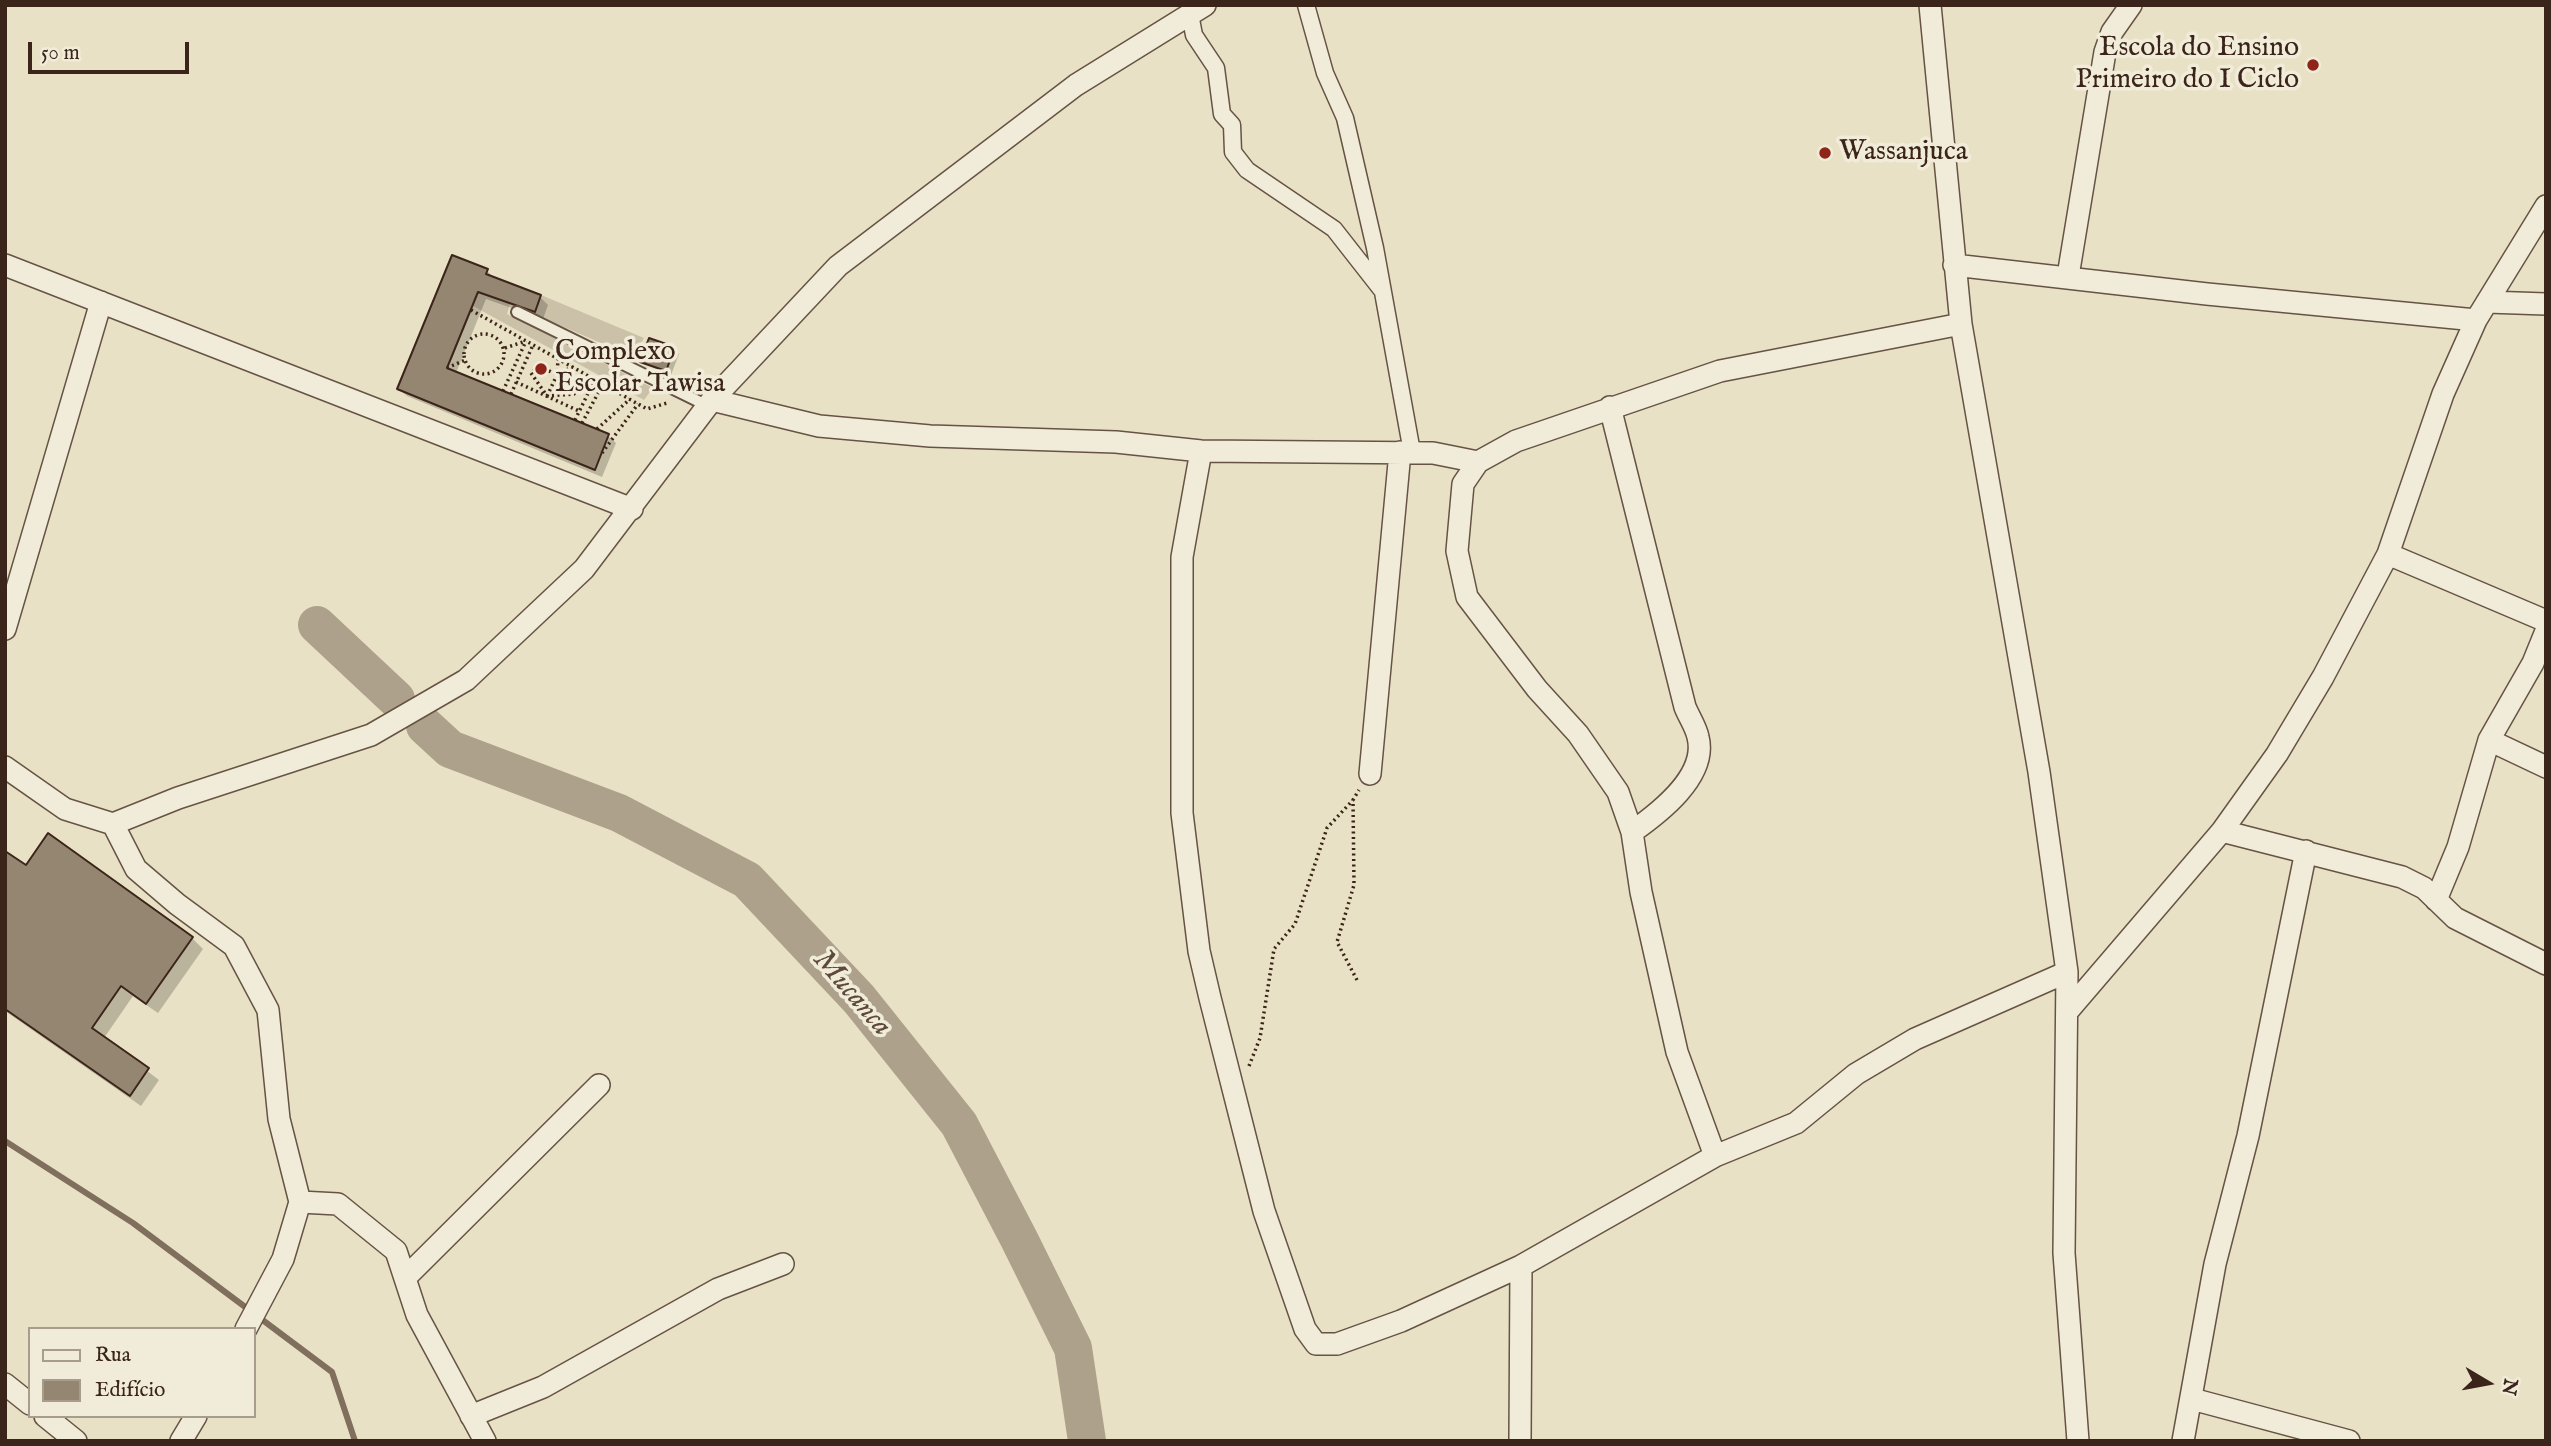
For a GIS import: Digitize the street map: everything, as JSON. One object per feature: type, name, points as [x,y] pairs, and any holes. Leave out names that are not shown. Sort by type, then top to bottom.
[{"type":"street","points":[[1306,5],[1325,73],[1345,118],[1382,291],[1406,452],[1370,774]]},
{"type":"street","points":[[1930,5],[1961,324],[2039,772],[2067,972],[2064,1253],[2078,1441]]},
{"type":"street","points":[[2068,276],[2105,52],[2112,32],[2131,5]]},
{"type":"street","points":[[1198,10],[1194,35],[1216,68],[1222,114],[1231,125],[1233,152],[1247,170],[1334,229],[1382,291]]},
{"type":"street","points":[[5,767],[65,809],[113,824],[178,798],[371,736],[466,680],[584,569],[632,509],[703,401],[838,266],[1076,85],[1198,10]]},
{"type":"street","points":[[2067,1012],[2221,831],[2277,754],[2323,677],[2388,554],[2443,394],[2481,311],[2546,206]]},
{"type":"street","points":[[5,265],[632,509]]},
{"type":"street","points":[[1954,265],[2207,294],[2481,311],[2546,304]]},
{"type":"street","points":[[5,629],[101,302]]},
{"type":"street","points":[[1715,1156],[1677,1052],[1641,892],[1632,832],[1618,792],[1578,734],[1537,689],[1467,597],[1457,551],[1463,484],[1478,462],[1516,441],[1720,371],[1961,324]]},
{"type":"street","points":[[703,401],[819,426],[930,436],[1116,442],[1201,451],[1406,452],[1478,462]]},
{"type":"street","points":[[1610,407],[1685,707],[1699,740],[1693,774],[1665,809],[1632,832]]},
{"type":"street","points":[[1201,451],[1182,557],[1182,813],[1199,951],[1264,1211],[1305,1329],[1316,1344],[1337,1344],[1401,1321],[1521,1266],[1715,1156],[1796,1123],[1856,1074],[1914,1039],[2067,972]]},
{"type":"street","points":[[2388,554],[2546,621]]},
{"type":"street","points":[[2436,900],[2458,847],[2489,740],[2533,663],[2546,631]]},
{"type":"street","points":[[2489,740],[2546,767]]},
{"type":"street","points":[[113,824],[136,869],[177,904],[234,946],[268,1010],[279,1119],[300,1202],[283,1259],[247,1327]]},
{"type":"street","points":[[2221,831],[2402,877],[2424,888],[2455,918],[2546,964]]},
{"type":"street","points":[[2183,1441],[2215,1264],[2248,1136],[2306,851]]},
{"type":"street","points":[[405,1278],[599,1085]]},
{"type":"street","points":[[300,1202],[338,1204],[396,1251],[416,1315],[485,1441]]},
{"type":"street","points":[[471,1416],[543,1387],[718,1289],[783,1264]]},
{"type":"street","points":[[1520,1441],[1521,1266]]},
{"type":"street","points":[[5,1384],[28,1402]]},
{"type":"street","points":[[2192,1399],[2348,1441]]},
{"type":"street","points":[[47,1418],[76,1441]]},
{"type":"street","points":[[181,1441],[195,1418]]},
{"type":"lane","points":[[517,312],[703,401]]},
{"type":"path","points":[[471,310],[648,409],[703,401]]},
{"type":"path","points":[[478,334],[491,334],[504,348],[503,362],[487,374],[473,371],[465,360],[468,342],[478,334]]},
{"type":"path","points":[[504,348],[526,341]]},
{"type":"path","points":[[503,391],[526,341]]},
{"type":"path","points":[[511,394],[533,345]]},
{"type":"path","points":[[547,396],[557,375],[558,359]]},
{"type":"path","points":[[447,368],[465,360]]},
{"type":"path","points":[[539,366],[574,383],[577,388],[574,394],[564,397],[547,396],[531,373],[539,366]]},
{"type":"path","points":[[557,375],[572,367]]},
{"type":"path","points":[[575,420],[595,379]]},
{"type":"path","points":[[516,382],[579,411]]},
{"type":"path","points":[[582,423],[603,384]]},
{"type":"path","points":[[597,429],[630,399]]},
{"type":"path","points":[[602,453],[638,404]]},
{"type":"path","points":[[1236,1098],[1260,1038],[1274,949],[1295,924],[1327,828],[1353,800],[1370,774]]},
{"type":"path","points":[[1353,800],[1354,885],[1337,942],[1357,980]]},
{"type":"shaded area","points":[[479,292],[510,304],[507,314],[653,388],[644,400],[473,306]]},
{"type":"shaded area","points":[[541,295],[644,338],[633,357],[534,314]]},
{"type":"building","points":[[452,255],[488,269],[486,274],[541,295],[535,312],[478,292],[447,368],[609,434],[595,470],[397,389]]},
{"type":"building","points":[[649,338],[675,347],[666,371],[640,362]]},
{"type":"building","points":[[48,833],[193,937],[146,1004],[121,986],[92,1028],[149,1068],[130,1096],[5,1009],[5,851],[26,865]]},
{"type":"waterway","name":"Mucanca","points":[[317,625],[396,699]]},
{"type":"waterway","name":"Mucanca","points":[[425,726],[450,749],[619,813],[747,880],[859,999],[959,1124],[1019,1239],[1073,1348],[1087,1441]]},
{"type":"waterway","points":[[5,1141],[133,1223],[332,1372],[355,1441]]},
{"type":"place","name":"Escola do Ensino Primeiro do I Ciclo","points":[[2313,65]]},
{"type":"place","name":"Wassanjuca","points":[[1825,153]]},
{"type":"place","name":"Complexo Escolar Tawisa","points":[[541,369]]}]
